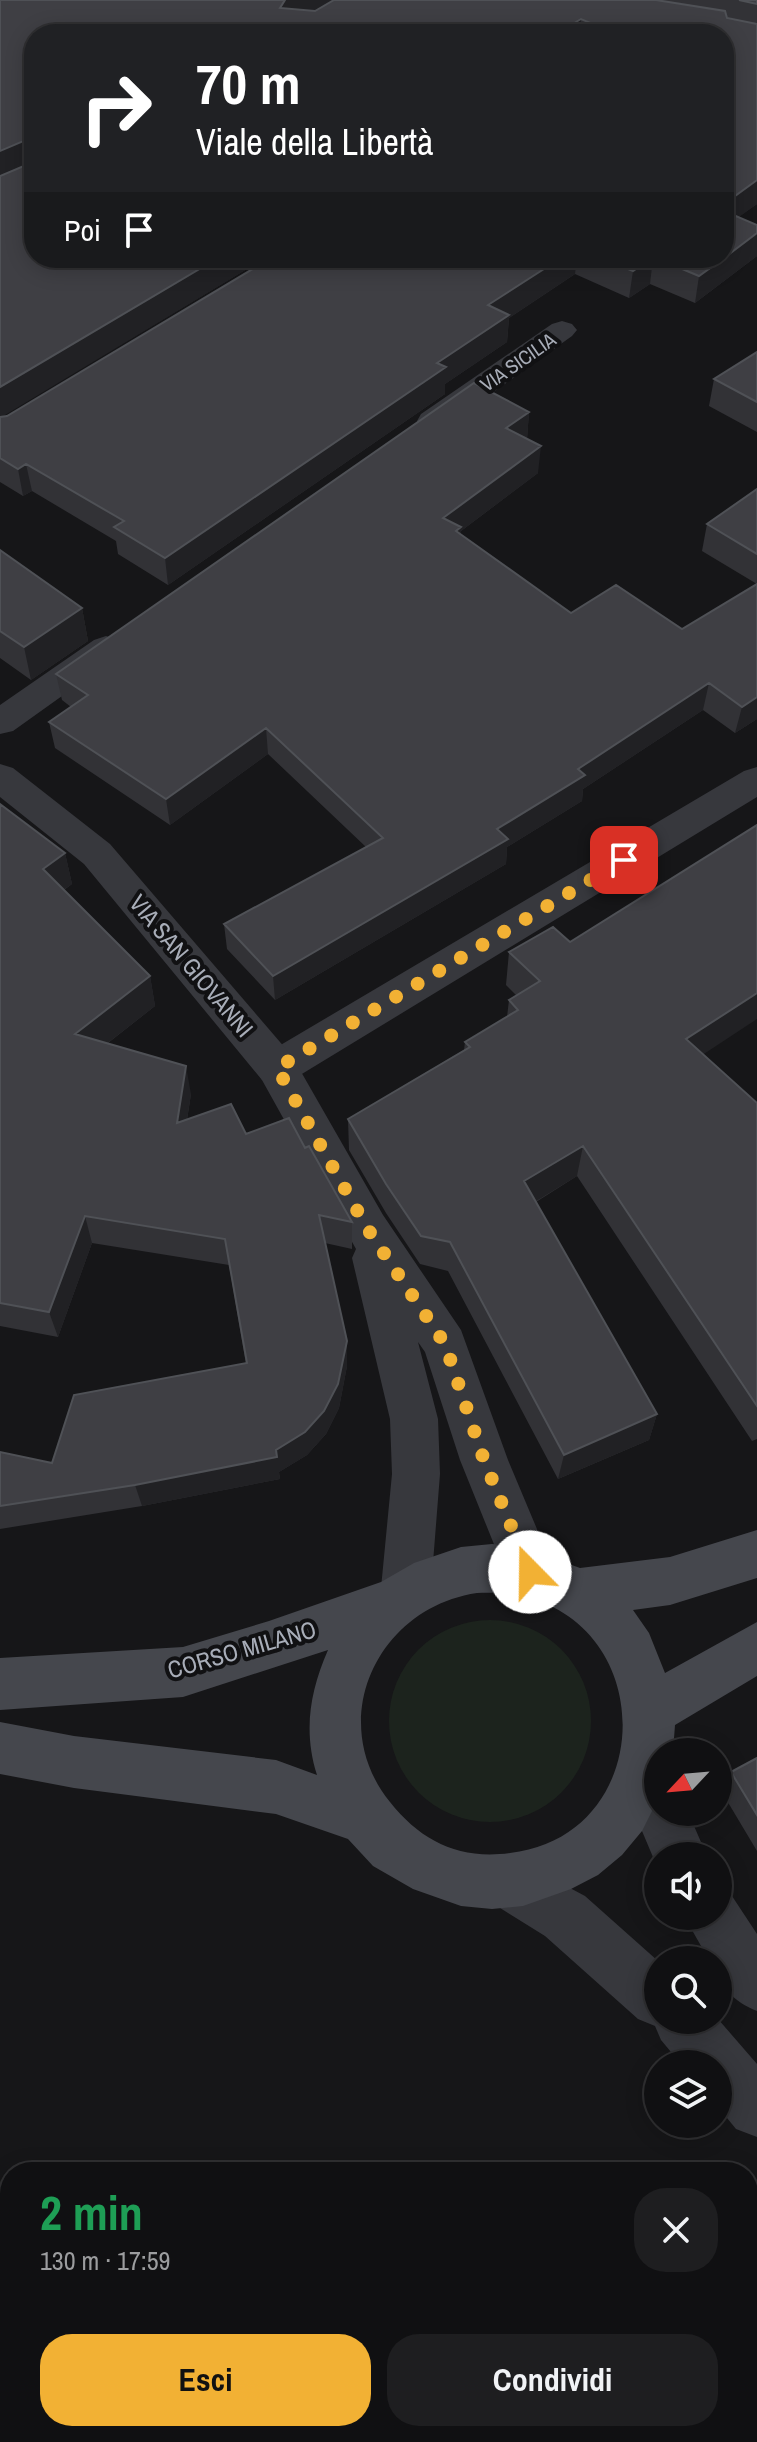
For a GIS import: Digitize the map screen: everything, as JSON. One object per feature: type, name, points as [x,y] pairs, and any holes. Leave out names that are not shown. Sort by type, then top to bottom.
[{"type":"main road","name":"CORSO MILANO","points":[[0,1684],[183,1672],[269,1646],[395,1597],[435,1575],[467,1568],[499,1567],[552,1583],[670,1581],[757,1554]]},
{"type":"main road","points":[[552,1583],[601,1615],[624,1644],[639,1676],[648,1712],[649,1738]]},
{"type":"main road","points":[[395,1597],[359,1633],[343,1668],[335,1706],[337,1746],[348,1785],[370,1820],[398,1848],[431,1869],[470,1881],[508,1882],[540,1877],[569,1865],[595,1847],[617,1824],[634,1798],[644,1796]]},
{"type":"main road","points":[[648,1712],[757,1647]]},
{"type":"main road","points":[[0,1748],[74,1762],[276,1787],[370,1820]]},
{"type":"street","name":"VIA SICILIA","points":[[405,440],[562,330]]},
{"type":"street","points":[[0,722],[131,631]]},
{"type":"street","name":"VIA SAN GIOVANNI","points":[[0,777],[97,854],[277,1068],[367,1228],[445,1344],[484,1460],[552,1583]]},
{"type":"street","points":[[277,1068],[757,780]]},
{"type":"street","name":"VIA SAN GIOVANNI","points":[[367,1228],[414,1419],[416,1488],[395,1597]]},
{"type":"street","points":[[508,1882],[565,1916],[644,1987]]},
{"type":"street","points":[[721,1930],[757,1983]]},
{"type":"street","points":[[693,2034],[757,2108]]},
{"type":"shaded area","points":[[490,1620],[529,1628],[561,1650],[583,1682],[591,1721],[583,1760],[561,1792],[529,1814],[490,1822],[451,1814],[419,1792],[397,1760],[389,1721],[397,1682],[419,1650],[451,1628]]},
{"type":"building","points":[[0,0],[285,0],[280,8],[315,11],[334,0],[656,0],[725,11],[727,18],[757,24],[757,180],[734,197],[734,24],[593,24],[581,19],[573,24],[24,24],[24,141],[0,151]]},
{"type":"building","points":[[24,166],[24,268],[201,268],[0,387],[0,176]]},
{"type":"building","points":[[734,215],[757,225],[757,233],[734,250]]},
{"type":"building","points":[[254,268],[545,268],[488,305],[509,315],[437,363],[446,367],[165,558],[114,527],[124,521],[26,464],[18,469],[0,458],[0,417],[7,416]]},
{"type":"building","points":[[680,268],[710,268],[699,276]]},
{"type":"building","points":[[757,352],[757,402],[714,379]]},
{"type":"building","points":[[474,383],[529,412],[506,428],[541,446],[443,518],[461,527],[456,531],[571,613],[616,585],[682,629],[757,584],[757,697],[742,707],[709,683],[578,769],[585,775],[497,829],[508,839],[273,976],[224,924],[383,838],[266,728],[166,799],[49,722],[88,695],[56,674]]},
{"type":"building","points":[[757,489],[757,554],[707,524]]},
{"type":"building","points":[[0,550],[82,608],[24,647],[0,631]]},
{"type":"building","points":[[0,804],[65,853],[43,869],[150,976],[75,1034],[186,1066],[177,1123],[231,1104],[246,1134],[289,1118],[305,1148],[309,1146],[352,1222],[319,1215],[347,1341],[338,1384],[324,1411],[305,1432],[276,1450],[277,1457],[135,1485],[0,1506],[0,1452],[52,1463],[74,1395],[247,1363],[225,1239],[85,1216],[49,1312],[0,1303]]},
{"type":"building","points":[[757,825],[757,993],[686,1039],[757,1103],[757,1406],[583,1146],[524,1181],[657,1414],[564,1455],[450,1242],[421,1236],[348,1119],[470,1047],[465,1042],[518,1010],[509,1000],[540,981],[509,952],[553,927],[570,942]]},
{"type":"building","points":[[757,1758],[757,1815],[732,1774]]},
{"type":"route","points":[[530,1572],[484,1460],[445,1344],[367,1228],[277,1068],[624,860]]}]
